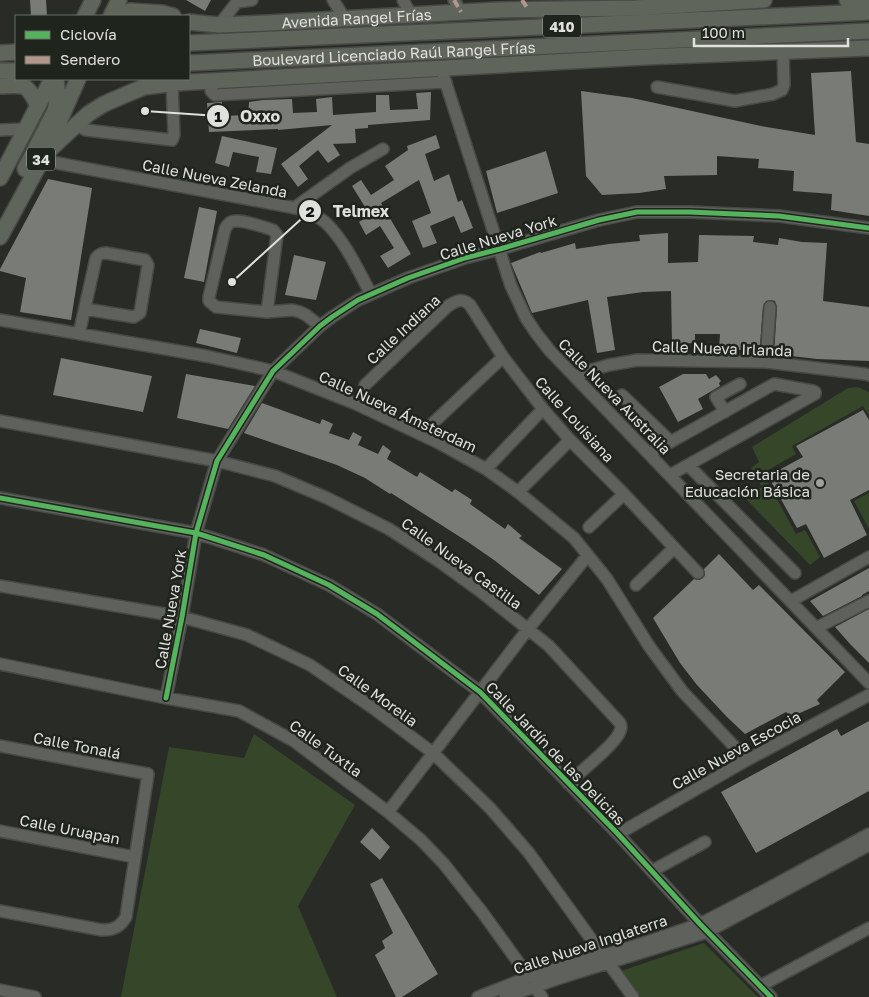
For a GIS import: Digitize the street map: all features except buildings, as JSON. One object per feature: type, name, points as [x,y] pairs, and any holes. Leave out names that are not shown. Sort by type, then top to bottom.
[{"type":"main road","points":[[86,15],[94,0]]},
{"type":"main road","points":[[112,15],[119,0]]},
{"type":"main road","points":[[159,0],[171,15]]},
{"type":"main road","name":"Avenida Rangel Frías","points":[[190,22],[219,25],[345,19],[411,15],[458,6],[498,10],[525,5],[636,8],[764,0]]},
{"type":"main road","points":[[847,0],[869,3]]},
{"type":"main road","points":[[378,34],[498,10]]},
{"type":"main road","points":[[116,15],[130,11],[169,15]]},
{"type":"main road","name":"Boulevard Licenciado Raúl Rangel Frías","points":[[190,43],[869,12]]},
{"type":"main road","name":"Boulevard Licenciado Raúl Rangel Frías","points":[[190,63],[869,31]]},
{"type":"main road","points":[[811,50],[869,39]]},
{"type":"main road","points":[[0,42],[15,42]]},
{"type":"main road","points":[[43,157],[88,114],[104,104],[144,87],[172,83],[444,75],[530,64],[646,57],[869,48]]},
{"type":"main road","points":[[0,53],[15,52]]},
{"type":"main road","points":[[369,54],[530,64]]},
{"type":"main road","points":[[0,71],[15,71]]},
{"type":"main road","name":"34","points":[[0,178],[53,80]]},
{"type":"main road","points":[[0,233],[9,199],[55,110],[58,95],[54,80]]},
{"type":"main road","name":"34","points":[[0,237],[43,157],[78,80]]},
{"type":"main road","points":[[131,80],[144,87]]},
{"type":"main road","points":[[0,86],[21,85],[27,87],[38,106]]},
{"type":"street","points":[[219,25],[237,2],[252,0]]},
{"type":"street","points":[[333,0],[345,19]]},
{"type":"street","points":[[403,0],[411,15]]},
{"type":"street","points":[[657,87],[735,100],[773,94],[782,90],[784,85],[783,52]]},
{"type":"street","name":"Calle Nueva Australia","points":[[444,75],[511,286],[526,318],[536,333],[550,352],[869,683]]},
{"type":"street","points":[[76,125],[86,130],[172,140],[174,138],[172,83]]},
{"type":"street","points":[[0,130],[26,129]]},
{"type":"street","points":[[294,208],[350,168],[384,149]]},
{"type":"street","name":"Calle Nueva Zelanda","points":[[43,157],[306,210],[327,224],[340,238],[371,294]]},
{"type":"street","name":"Calle Nueva York","points":[[166,698],[196,533],[217,461],[273,371],[320,326],[358,300],[408,278],[465,258],[598,220],[637,212],[779,216],[869,228]]},
{"type":"street","points":[[267,312],[277,235],[273,230],[243,222],[230,222],[225,229],[209,300],[216,308],[267,312],[292,310],[306,315],[320,326]]},
{"type":"street","points":[[78,334],[96,258],[98,255],[106,253],[147,261],[148,265],[140,313],[137,316],[134,318],[84,309]]},
{"type":"street","name":"Calle Louisiana","points":[[464,300],[470,305],[503,357],[570,440],[698,573]]},
{"type":"street","name":"Calle Indiana","points":[[365,385],[448,306],[464,300]]},
{"type":"street","points":[[766,362],[770,307]]},
{"type":"street","name":"Calle Nueva Ámsterdam","points":[[0,320],[206,356],[273,371],[356,404],[439,443],[486,469],[518,492],[574,538],[608,579],[649,646],[676,684],[746,760]]},
{"type":"street","points":[[433,423],[503,357]]},
{"type":"street","name":"Calle Nueva Irlanda","points":[[575,377],[609,365],[638,360],[766,362],[869,375]]},
{"type":"street","points":[[725,412],[716,397],[740,384]]},
{"type":"street","points":[[649,454],[776,384],[815,393],[670,475]]},
{"type":"street","points":[[622,395],[671,442]]},
{"type":"street","points":[[486,469],[544,409]]},
{"type":"street","name":"Calle Nueva Castilla","points":[[0,420],[217,461],[274,476],[327,498],[389,529],[480,590],[549,646],[620,723],[620,733],[614,742],[568,782]]},
{"type":"street","points":[[518,492],[570,440]]},
{"type":"street","points":[[688,465],[796,573]]},
{"type":"street","points":[[589,527],[624,494]]},
{"type":"street","name":"Calle Jardín de las Delicias","points":[[0,498],[196,533],[264,555],[329,585],[377,614],[480,692],[618,834],[770,997]]},
{"type":"street","points":[[636,585],[674,548]]},
{"type":"street","points":[[388,812],[528,629],[588,555]]},
{"type":"street","points":[[790,601],[869,557]]},
{"type":"street","name":"Calle Morelia","points":[[0,586],[182,616],[246,634],[310,665],[373,708],[433,754],[490,808],[510,830],[556,890],[633,997]]},
{"type":"street","points":[[816,628],[869,601]]},
{"type":"street","name":"Calle Tuxtla","points":[[0,664],[239,711],[294,741],[422,840],[444,864],[482,912],[542,997]]},
{"type":"street","name":"Calle Nueva Escocia","points":[[618,834],[746,760],[869,695]]},
{"type":"street","name":"Calle Tonalá","points":[[0,746],[148,774],[134,857]]},
{"type":"street","name":"Calle Uruapan","points":[[0,831],[134,857]]},
{"type":"street","name":"Calle Nueva Inglaterra","points":[[704,928],[754,896],[869,834]]},
{"type":"street","points":[[652,872],[705,842]]},
{"type":"street","name":"Calle Nueva Inglaterra","points":[[478,997],[605,959],[644,943],[704,928],[869,845]]},
{"type":"street","points":[[0,911],[102,930],[116,928],[126,916],[134,857]]},
{"type":"street","points":[[760,986],[869,928]]},
{"type":"street","name":"Calle Nueva Inglaterra","points":[[505,997],[532,982]]},
{"type":"street","points":[[0,990],[35,997]]},
{"type":"green space","points":[[858,387],[869,392],[869,415],[863,406],[792,446],[796,454],[763,473],[796,534],[805,530],[820,557],[810,565],[743,496],[762,487],[751,468],[759,462],[752,447],[848,388]]},
{"type":"green space","points":[[869,493],[869,529],[854,501]]},
{"type":"green space","points":[[254,734],[355,805],[298,906],[337,997],[121,997],[169,747],[244,758]]},
{"type":"green space","points":[[704,943],[758,997],[640,997],[621,971]]},
{"type":"marked path","points":[[454,0],[461,12]]},
{"type":"marked path","points":[[522,0],[528,9]]},
{"type":"cycle path","points":[[166,698],[196,533],[217,461],[273,371],[332,317],[358,300],[408,278],[465,258],[599,220],[637,212],[779,216],[869,228]]},
{"type":"cycle path","points":[[0,498],[196,533],[264,555],[329,585],[377,614],[480,692],[618,834],[700,924],[771,997]]},
{"type":"place","name":"Oxxo","points":[[145,111]]},
{"type":"place","name":"Telmex","points":[[232,282]]},
{"type":"place","name":"Secretaria de Educación Básica","points":[[820,483]]}]
